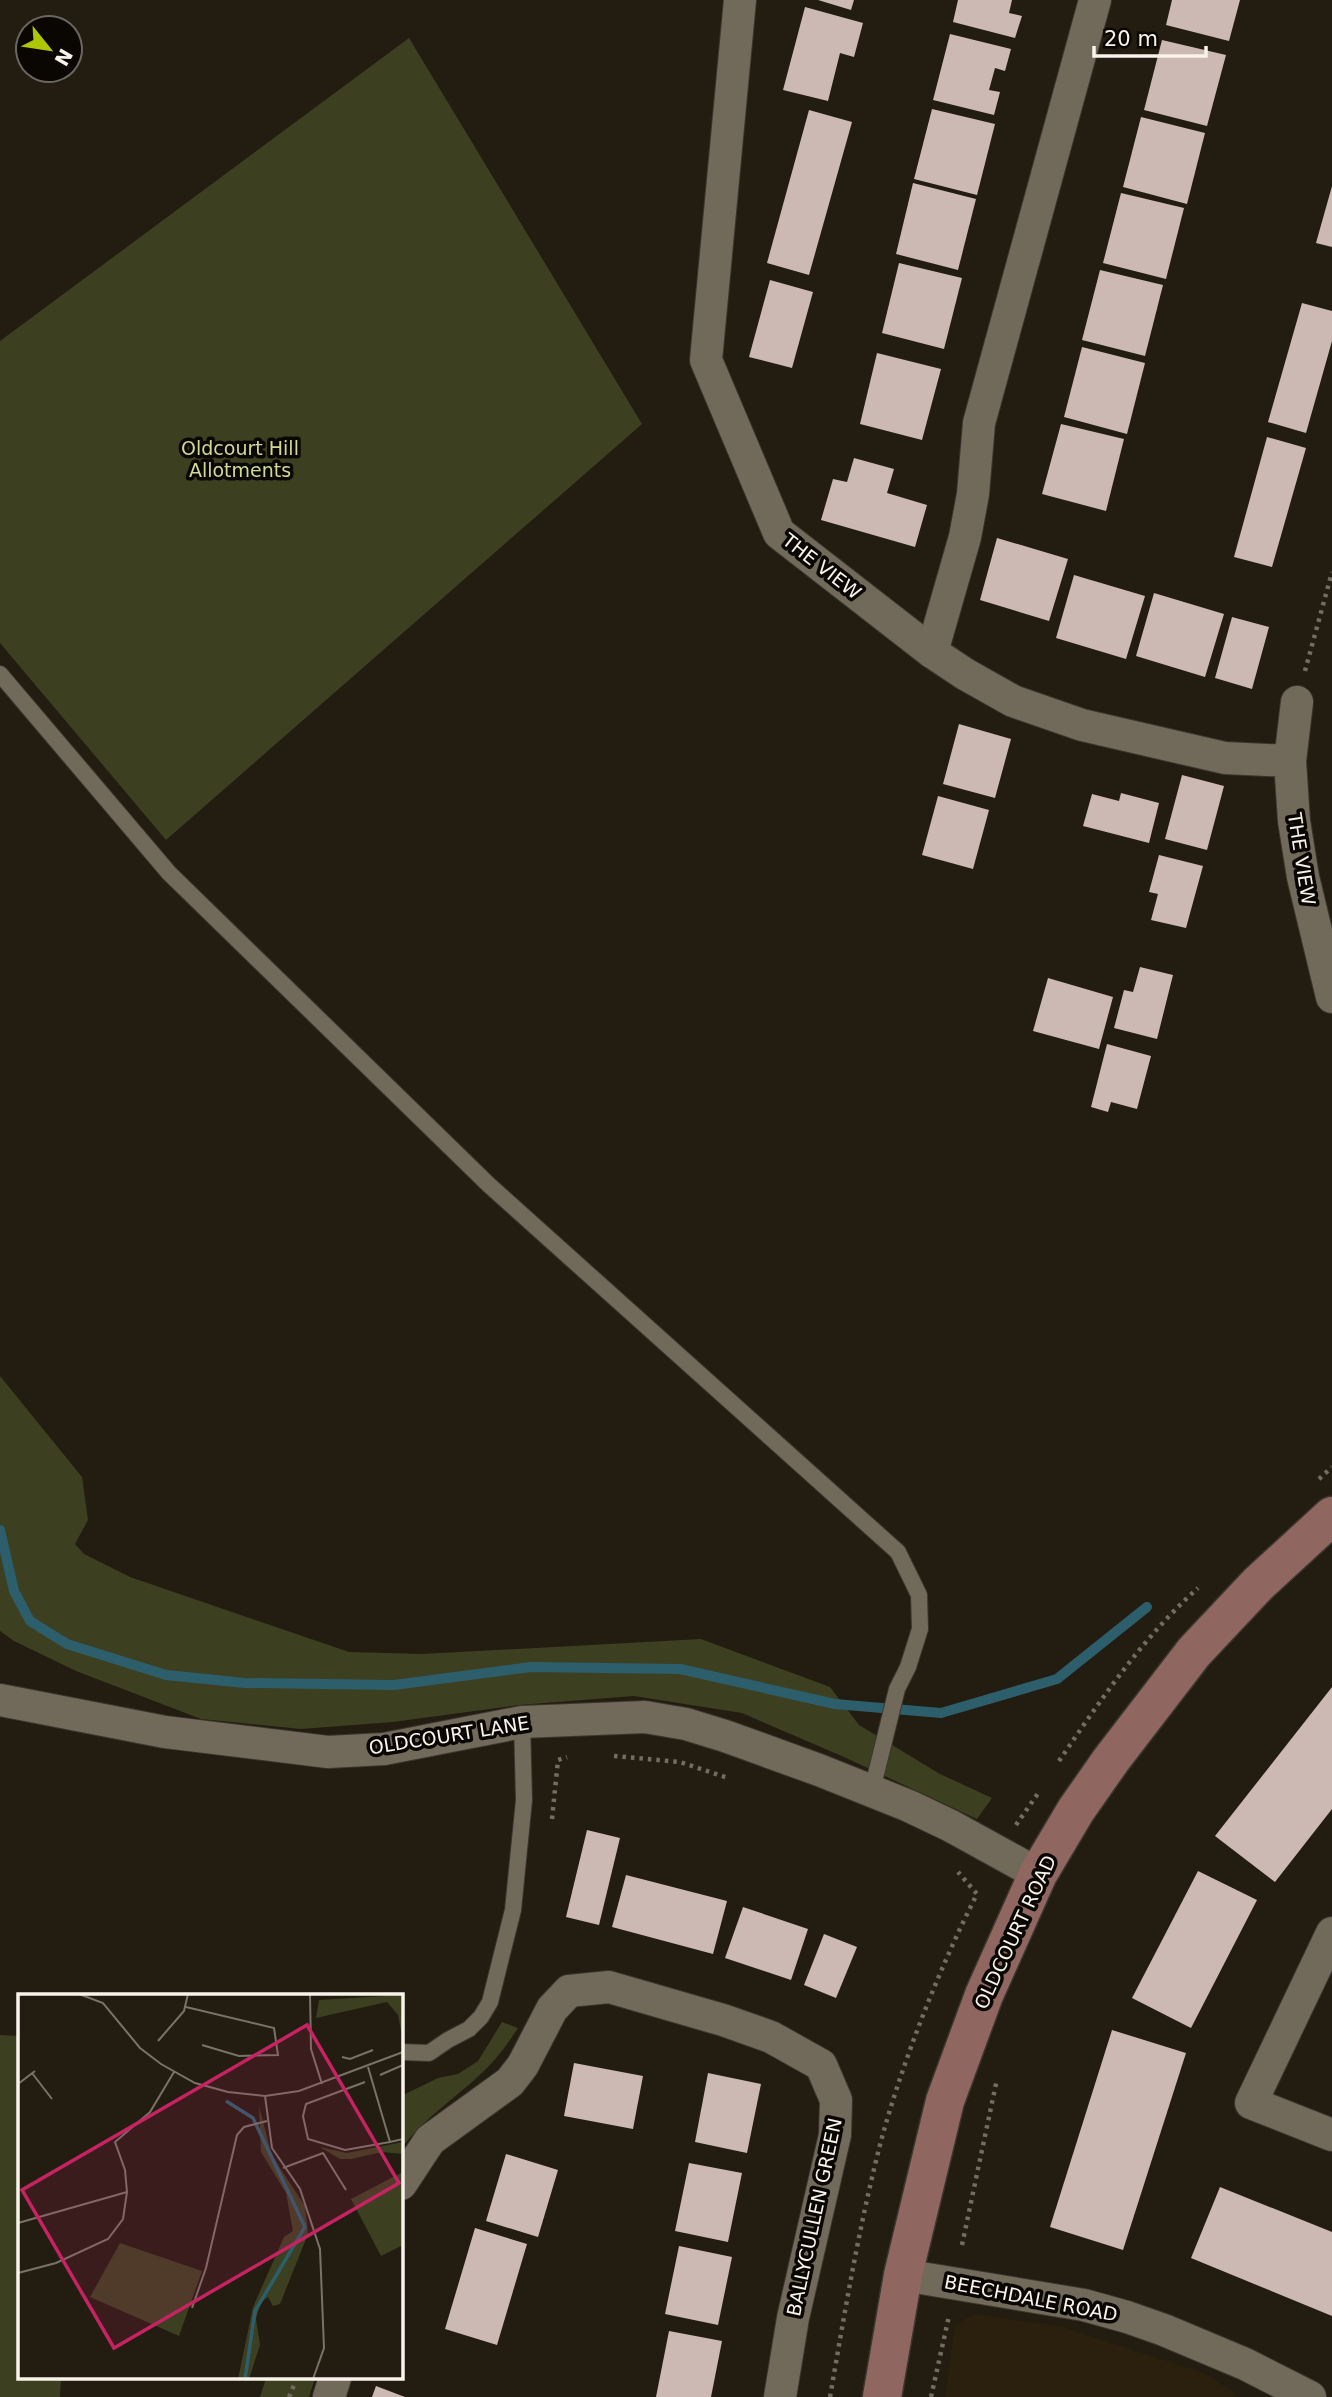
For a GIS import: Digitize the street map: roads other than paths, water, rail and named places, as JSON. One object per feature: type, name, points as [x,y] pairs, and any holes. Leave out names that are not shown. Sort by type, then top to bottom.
[{"type":"street","name":"THE VIEW","points":[[740,0],[706,360],[779,533],[932,652],[1013,701],[1082,724],[1226,758],[1290,761]]},
{"type":"street","points":[[932,652],[965,537],[974,494],[979,423],[1095,0]]},
{"type":"street","name":"THE VIEW","points":[[1297,702],[1290,761],[1294,821],[1303,877],[1332,997]]},
{"type":"street","name":"OLDCOURT ROAD","points":[[882,2397],[903,2274],[945,2101],[984,1995],[1038,1874],[1111,1760],[1194,1652],[1267,1575],[1332,1516]]},
{"type":"street","name":"OLDCOURT LANE","points":[[0,1700],[165,1732],[328,1752],[384,1749],[522,1722],[645,1717],[686,1724],[725,1735],[872,1790],[951,1826],[1038,1874]]},
{"type":"street","points":[[1332,1933],[1251,2103],[1332,2135]]},
{"type":"street","name":"BALLYCULLEN GREEN","points":[[402,2182],[429,2140],[510,2082],[523,2065],[552,2009],[569,1991],[609,1987],[771,2036],[821,2065],[836,2101],[835,2135],[793,2318],[780,2397]]},
{"type":"street","name":"BEECHDALE ROAD","points":[[903,2274],[1084,2305],[1127,2317],[1245,2364],[1310,2397]]},
{"type":"street","points":[[329,2397],[334,2380]]},
{"type":"lane","points":[[0,674],[179,882],[489,1185],[898,1552],[919,1595],[920,1629],[908,1667],[897,1689],[872,1790]]},
{"type":"lane","points":[[402,2052],[429,2053],[468,2029],[481,2017],[490,2002],[513,1910],[524,1800],[522,1722]]},
{"type":"waterway","points":[[0,1530],[14,1591],[30,1621],[67,1644],[166,1675],[245,1683],[394,1685],[531,1667],[680,1669],[835,1704],[941,1713],[1057,1679],[1147,1607]]},
{"type":"park label","name":"Oldcourt Hill Allotments","points":[[240,459]]}]
